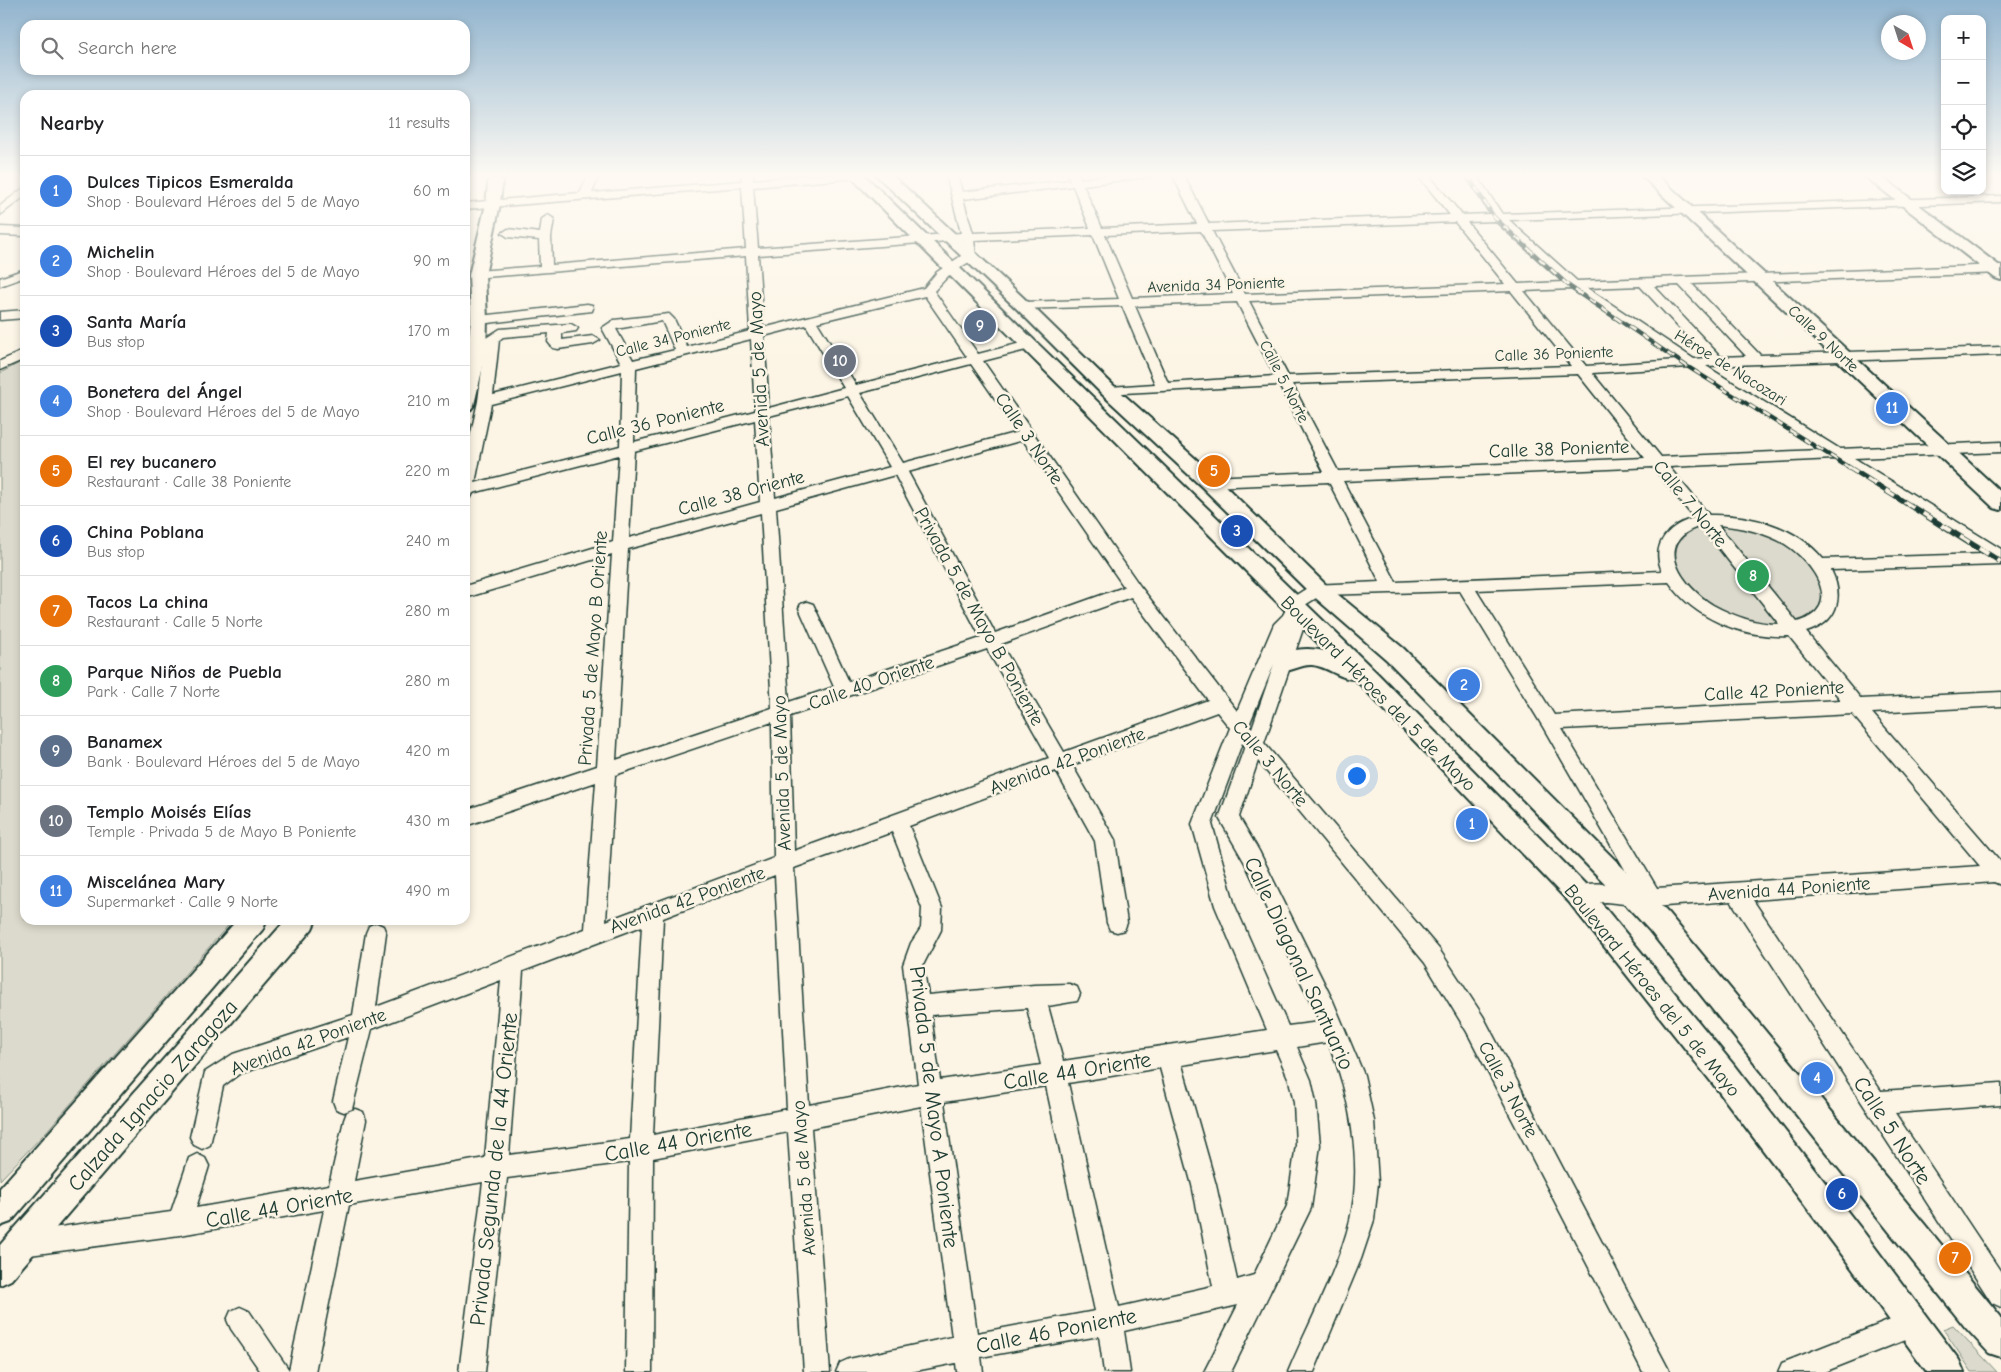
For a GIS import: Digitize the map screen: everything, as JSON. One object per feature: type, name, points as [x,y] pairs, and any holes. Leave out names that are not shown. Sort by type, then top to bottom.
[{"type":"main road","points":[[470,394],[481,369],[484,351],[479,320],[477,275],[485,238]]},
{"type":"main road","name":"Boulevard Héroes del 5 de Mayo","points":[[920,238],[1029,345],[1292,613],[1370,680],[1578,894],[1735,1090],[1854,1245],[1947,1372]]},
{"type":"main road","name":"Boulevard Héroes del 5 de Mayo","points":[[952,238],[1024,306],[1109,391],[1209,482],[1318,589],[1395,654],[1644,898],[1659,922],[1977,1315],[2001,1341]]},
{"type":"main road","name":"Calle 9 Norte","points":[[1716,238],[2001,502]]},
{"type":"main road","points":[[1953,238],[1998,271]]},
{"type":"main road","points":[[1285,664],[1301,656],[1317,656],[1370,680]]},
{"type":"main road","name":"Calzada Ignacio Zaragoza","points":[[0,1211],[250,925]]},
{"type":"main road","name":"Calzada Ignacio Zaragoza","points":[[0,1269],[299,925]]},
{"type":"main road","points":[[1917,1333],[1934,1372]]},
{"type":"street","points":[[545,238],[546,268]]},
{"type":"street","name":"Avenida 5 de Mayo","points":[[751,238],[755,334],[762,414],[766,505],[781,713],[784,863],[799,1120],[818,1372]]},
{"type":"street","points":[[477,275],[920,238]]},
{"type":"street","points":[[928,291],[949,266],[970,256],[968,238]]},
{"type":"street","points":[[1101,238],[1126,304],[1163,387]]},
{"type":"street","name":"Calle 5 Norte","points":[[1209,238],[1285,380],[1392,588]]},
{"type":"street","name":"Calle 7 Norte","points":[[1474,238],[1857,706],[2000,874]]},
{"type":"street","name":"Héroe de Nacozari","points":[[1521,238],[1575,286],[1693,364],[2001,558]]},
{"type":"street","points":[[1575,286],[1998,271]]},
{"type":"street","points":[[0,282],[20,275]]},
{"type":"street","points":[[1682,281],[1757,359]]},
{"type":"street","points":[[1644,283],[1718,362]]},
{"type":"street","name":"Avenida 34 Poniente","points":[[1024,306],[1126,304],[1575,286]]},
{"type":"street","name":"Calle 34 Poniente","points":[[485,402],[928,291]]},
{"type":"street","name":"Calle 3 Norte","points":[[928,291],[1134,590],[1220,703],[1437,963],[1475,1024],[1657,1372]]},
{"type":"street","points":[[479,320],[586,308]]},
{"type":"street","points":[[0,316],[20,314]]},
{"type":"street","points":[[628,366],[609,328],[611,326],[657,317],[668,319],[683,353]]},
{"type":"street","name":"Privada 5 de Mayo B Poniente","points":[[810,321],[899,469],[992,641],[1105,840],[1117,923]]},
{"type":"street","points":[[484,351],[500,333],[571,328]]},
{"type":"street","points":[[556,329],[555,342],[558,345],[593,340]]},
{"type":"street","name":"Calle 36 Poniente","points":[[470,492],[851,390],[1029,345]]},
{"type":"street","name":"Calle 36 Poniente","points":[[1109,391],[1285,380],[1582,370],[1757,359],[2001,351]]},
{"type":"street","points":[[0,366],[20,356]]},
{"type":"street","name":"Privada 5 de Mayo B Oriente","points":[[595,933],[604,772],[627,450],[628,366]]},
{"type":"street","points":[[470,474],[485,402],[481,369]]},
{"type":"street","name":"Calle 38 Oriente","points":[[470,591],[766,505],[1028,434]]},
{"type":"street","name":"Calle 38 Poniente","points":[[1209,482],[1659,464],[2001,447]]},
{"type":"street","points":[[1704,520],[1734,520],[1768,530],[1800,547],[1818,565],[1828,582],[1831,603],[1819,620],[1795,629],[1759,628],[1722,616],[1690,596],[1672,576],[1666,558],[1667,544],[1674,533],[1686,525],[1704,520]]},
{"type":"street","points":[[1818,565],[2001,558]]},
{"type":"street","points":[[1292,613],[1299,601],[1318,589],[1392,588],[1672,576]]},
{"type":"street","points":[[1464,584],[1549,722],[1644,898]]},
{"type":"street","name":"Calle 40 Oriente","points":[[470,816],[781,713],[1134,590]]},
{"type":"street","points":[[807,608],[845,691]]},
{"type":"street","name":"Calle Diagonal Santuario","points":[[1217,1372],[1299,1208],[1308,1156],[1304,1092],[1295,1065],[1281,1038],[1225,906],[1202,824],[1212,794],[1285,664],[1296,629],[1292,613]]},
{"type":"street","name":"Calle Diagonal Santuario","points":[[1292,613],[1282,624],[1247,734],[1229,818],[1252,857],[1334,1030],[1353,1076],[1363,1121],[1366,1183],[1362,1220],[1349,1259],[1301,1372]]},
{"type":"street","name":"Calle 42 Poniente","points":[[1549,722],[2001,699]]},
{"type":"street","name":"Avenida 42 Poniente","points":[[202,1137],[213,1080],[233,1065],[363,1022],[595,933],[1220,703]]},
{"type":"street","name":"Privada 5 de Mayo A Poniente","points":[[898,822],[932,908],[931,930],[918,950],[914,965],[970,1372]]},
{"type":"street","name":"Avenida 44 Poniente","points":[[1578,894],[1608,892],[1644,898],[2000,874]]},
{"type":"street","name":"Calle 5 Norte","points":[[1736,891],[2001,1294]]},
{"type":"street","points":[[639,1372],[640,1149],[653,912]]},
{"type":"street","points":[[302,1372],[339,1197],[376,933]]},
{"type":"street","name":"Privada Segunda de la 44 Oriente","points":[[472,1372],[496,1168],[513,966]]},
{"type":"street","points":[[920,1006],[1034,995],[1069,994]]},
{"type":"street","points":[[1034,995],[1055,1074],[1110,1321],[1117,1372]]},
{"type":"street","name":"Calle 44 Oriente","points":[[22,1244],[180,1223],[339,1197],[496,1168],[640,1149],[932,1093],[1334,1030]]},
{"type":"street","points":[[1168,1056],[1204,1185],[1228,1296]]},
{"type":"street","points":[[1876,1103],[2001,1094]]},
{"type":"street","points":[[180,1223],[197,1166]]},
{"type":"street","name":"Calle 46 Poniente","points":[[849,1372],[967,1347],[1110,1321],[1228,1296],[1262,1285]]},
{"type":"street","points":[[240,1320],[277,1372]]},
{"type":"street","points":[[1791,1372],[1917,1333]]},
{"type":"shaded area","points":[[20,363],[20,925],[229,925],[45,1133],[0,1180],[0,373]]},
{"type":"shaded area","points":[[1737,524],[1791,543],[1828,581],[1822,616],[1786,627],[1766,627],[1723,612],[1697,596],[1682,577],[1678,567],[1677,547],[1682,538],[1690,531],[1703,526]]},
{"type":"shaded area","points":[[1953,1325],[1997,1372],[1972,1372],[1943,1329]]},
{"type":"railway","points":[[1517,238],[1569,286],[1685,365],[1850,468]]},
{"type":"railway","points":[[1848,467],[2001,562]]},
{"type":"place","name":"Banamex","points":[[980,326]]},
{"type":"place","name":"Templo Moisés Elías","points":[[840,361]]},
{"type":"place","name":"Miscelánea Mary","points":[[1892,408]]},
{"type":"place","name":"El rey bucanero","points":[[1214,471]]},
{"type":"place","name":"Santa María","points":[[1237,531]]},
{"type":"place","name":"Parque Niños de Puebla","points":[[1753,576]]},
{"type":"place","name":"Michelin","points":[[1464,685]]},
{"type":"place","name":"Dulces Tipicos Esmeralda","points":[[1472,824]]},
{"type":"place","name":"Bonetera del Ángel","points":[[1817,1078]]},
{"type":"place","name":"China Poblana","points":[[1842,1194]]},
{"type":"place","name":"Tacos La china","points":[[1955,1258]]}]
